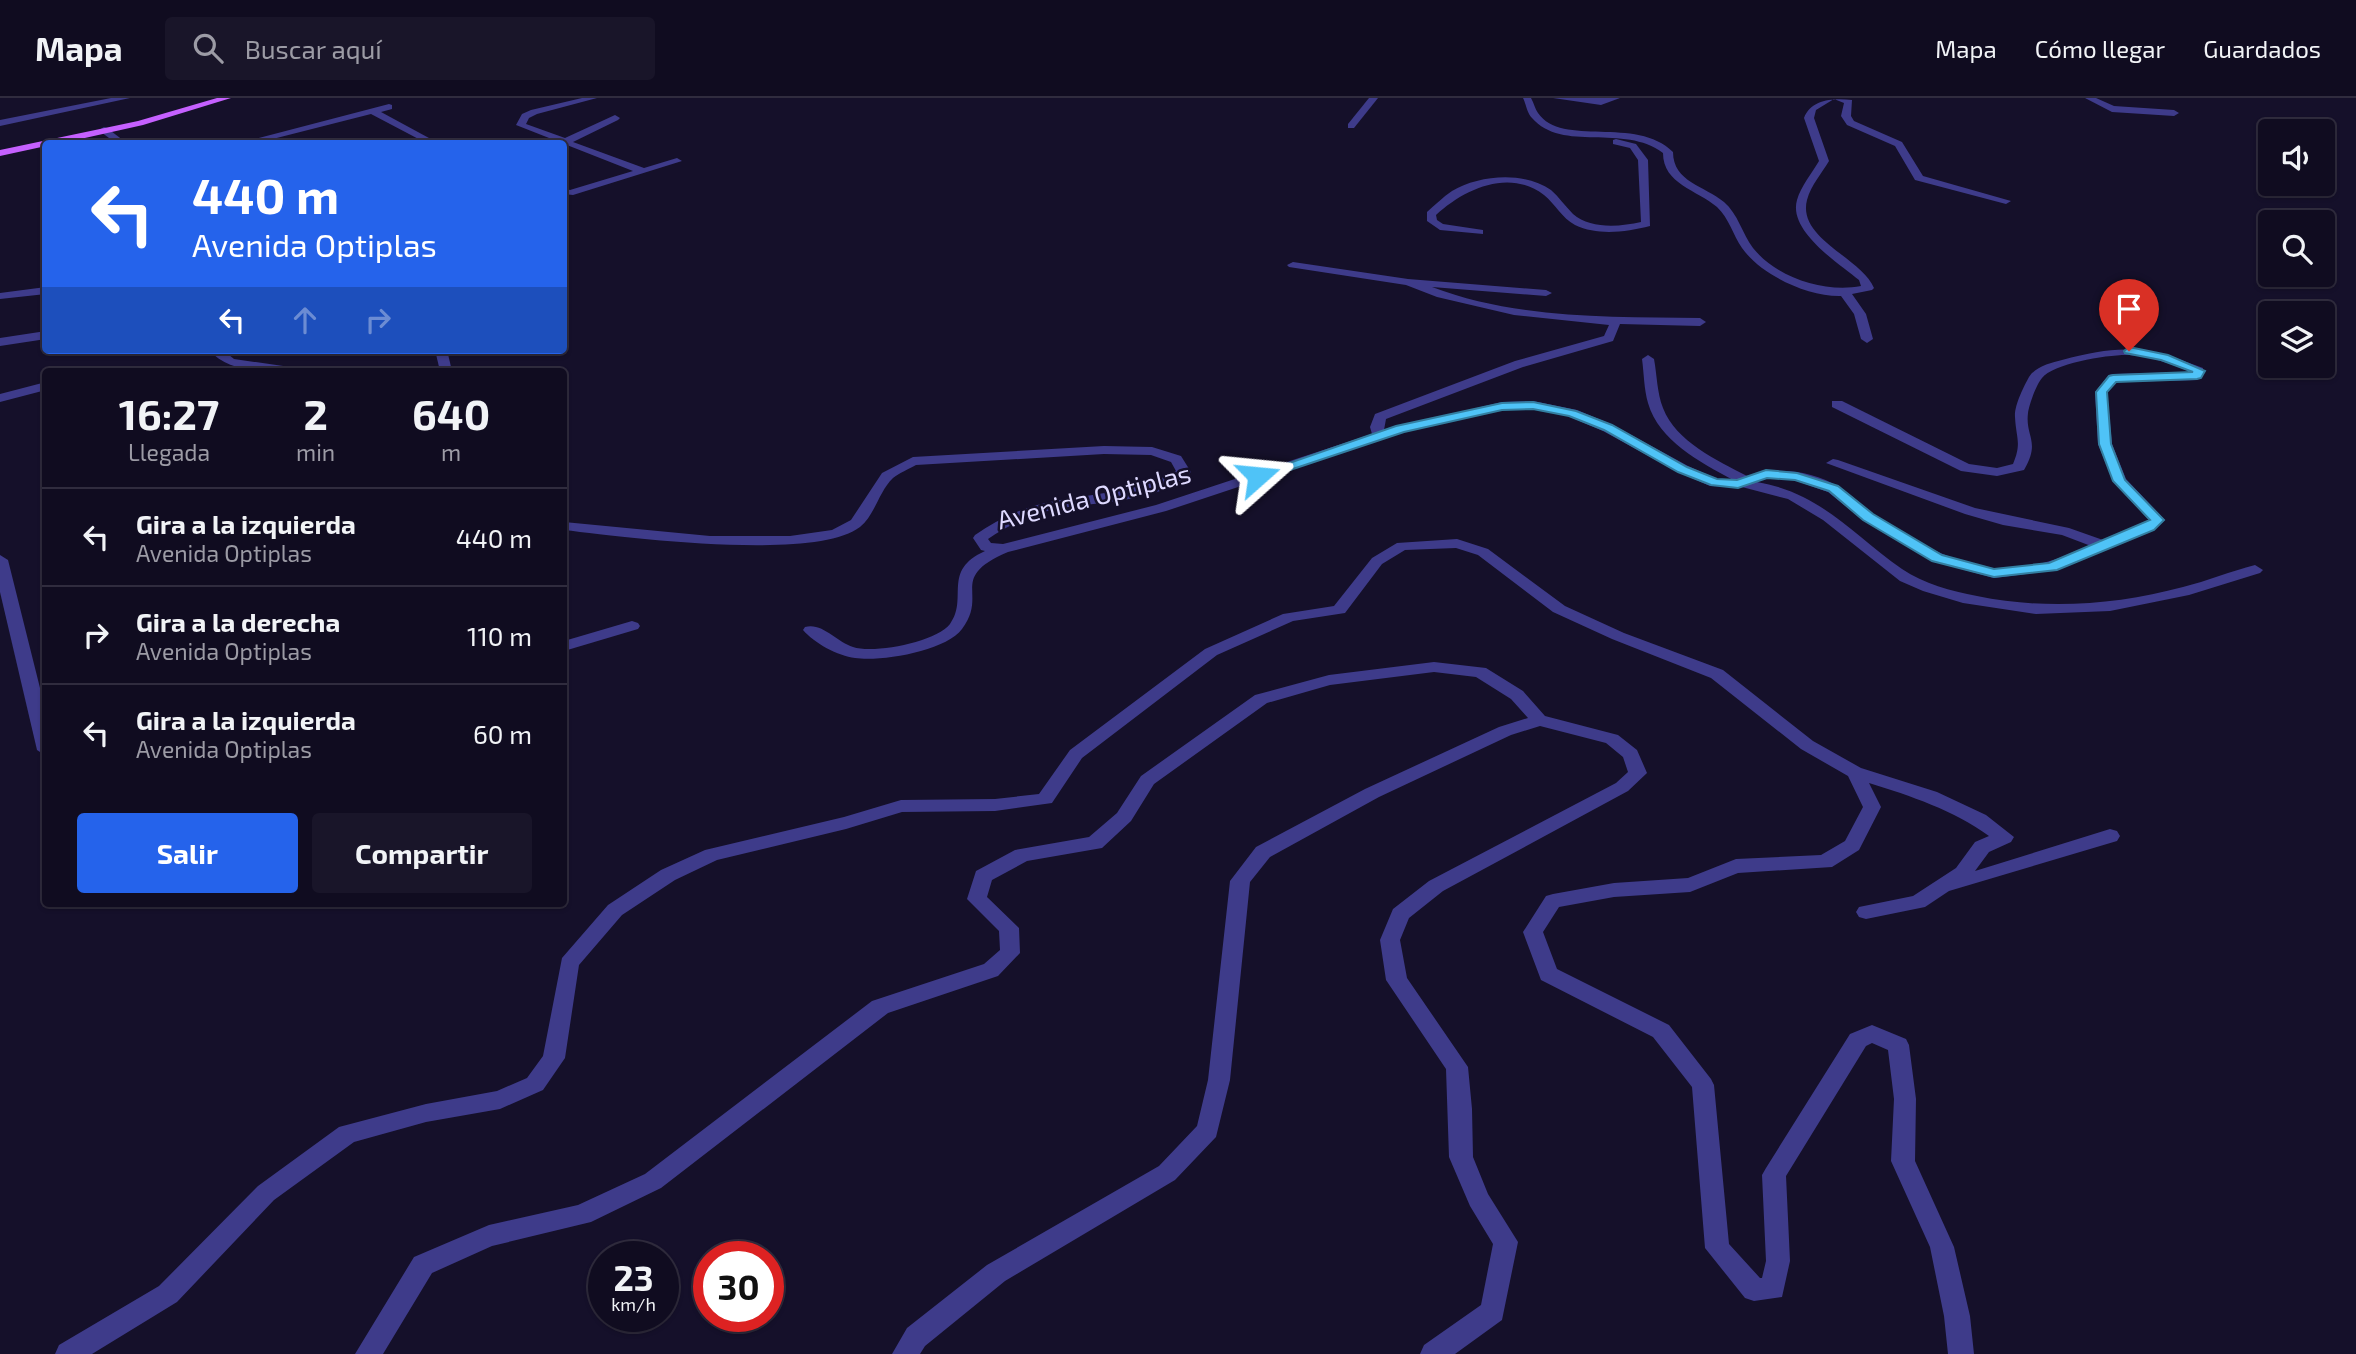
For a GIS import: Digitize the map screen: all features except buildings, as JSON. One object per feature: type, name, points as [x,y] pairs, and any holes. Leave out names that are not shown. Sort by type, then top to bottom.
[{"type":"main road","points":[[57,140],[227,98]]},
{"type":"main road","points":[[0,152],[42,143]]},
{"type":"street","points":[[0,123],[34,114],[126,98]]},
{"type":"street","points":[[560,140],[521,125],[521,121],[534,112],[593,98]]},
{"type":"street","points":[[1351,126],[1374,98]]},
{"type":"street","points":[[1479,232],[1440,227],[1432,221],[1431,214],[1458,192],[1474,186],[1504,181],[1524,182],[1549,193],[1576,220],[1620,228],[1646,224],[1643,160],[1638,151],[1633,146],[1614,142],[1543,136],[1536,132],[1534,116],[1527,98]]},
{"type":"street","points":[[1557,98],[1601,102],[1616,98]]},
{"type":"street","points":[[1534,116],[1558,131],[1637,136],[1660,143],[1668,152],[1666,162],[1672,173],[1714,198],[1730,213],[1754,256],[1807,286],[1830,292],[1845,292],[1868,288],[1864,278],[1815,237],[1801,220],[1801,203],[1824,162],[1809,118],[1812,109],[1832,98]]},
{"type":"street","points":[[1839,98],[1849,102],[1846,116],[1850,123],[1899,144],[1919,178],[2006,201]]},
{"type":"street","points":[[2089,98],[2112,109],[2174,113]]},
{"type":"street","points":[[256,140],[389,107]]},
{"type":"street","points":[[372,111],[430,140]]},
{"type":"street","points":[[567,141],[615,118]]},
{"type":"street","points":[[104,130],[118,140]]},
{"type":"street","points":[[567,143],[643,171]]},
{"type":"street","points":[[567,192],[677,161]]},
{"type":"street","points":[[1293,265],[1408,282],[1546,293]]},
{"type":"street","points":[[1408,282],[1433,293],[1512,310],[1613,320],[1700,322]]},
{"type":"street","points":[[0,296],[42,291]]},
{"type":"street","points":[[1845,292],[1860,314],[1867,339]]},
{"type":"street","points":[[1379,436],[1377,427],[1380,417],[1518,364],[1609,338],[1615,325],[1613,320]]},
{"type":"street","points":[[0,342],[42,336]]},
{"type":"street","name":"Avenida Optiplas","points":[[567,526],[710,540],[790,540],[836,534],[856,523],[887,476],[913,461],[1104,450],[1152,451],[1176,459],[1184,472],[1168,482],[1137,494],[1051,506],[996,527],[980,538],[986,547],[1003,549],[1161,508],[1379,436],[1502,406],[1533,405],[1572,413],[1608,428],[1683,469],[1715,483],[1742,482],[1766,474],[1797,476],[1833,489],[1868,517],[1937,558],[1994,573],[2052,567],[2104,547],[2149,527],[2158,520],[2120,481],[2105,444],[2101,392],[2113,378],[2175,378],[2197,376],[2199,371],[2164,358],[2129,351],[2101,353],[2049,367],[2036,376],[2021,414],[2027,447],[2020,467],[1997,472],[1966,468],[1837,404]]},
{"type":"street","points":[[220,354],[230,362],[270,368]]},
{"type":"street","points":[[1648,359],[1656,410],[1675,435],[1696,454],[1742,482],[1793,494],[1823,510],[1901,575],[1943,593],[1984,604],[2035,611],[2110,607],[2202,589],[2255,570]]},
{"type":"street","points":[[0,398],[42,387]]},
{"type":"street","points":[[1833,463],[1971,512],[2092,540],[2104,547]]},
{"type":"street","points":[[68,1354],[168,1294],[266,1194],[347,1134],[426,1113],[500,1100],[536,1084],[554,1058],[569,963],[615,911],[668,875],[712,855],[846,823],[901,806],[995,805],[1045,799],[1076,754],[1211,652],[1289,617],[1339,610],[1377,561],[1402,546],[1457,543],[1483,552],[1559,609],[1618,636],[1717,674],[1807,745],[1855,772],[1930,796],[1979,819],[2004,837],[1982,847],[1962,873],[1918,902],[1866,912]]},
{"type":"street","points":[[811,630],[853,653],[884,654],[936,639],[955,628],[964,607],[965,575],[976,562],[1003,549]]},
{"type":"street","points":[[0,560],[42,733]]},
{"type":"street","points":[[567,645],[632,626]]},
{"type":"street","points":[[368,1354],[423,1265],[489,1236],[582,1215],[653,1181],[880,1007],[991,970],[1010,953],[1009,928],[977,899],[983,876],[1022,855],[1095,843],[1124,817],[1147,780],[1261,699],[1329,680],[1433,667],[1480,672],[1517,695],[1539,720]]},
{"type":"street","points":[[905,1354],[916,1337],[996,1273],[1167,1173],[1208,1130],[1219,1080],[1240,881],[1263,852],[1372,793],[1505,731],[1539,720],[1572,726],[1612,739],[1631,754],[1638,773],[1622,787],[1436,886],[1400,914],[1390,940],[1397,980],[1457,1067],[1461,1109],[1461,1157],[1478,1199],[1506,1242],[1493,1312],[1433,1354]]},
{"type":"street","points":[[1855,772],[1872,807],[1852,845],[1825,862],[1736,866],[1690,885],[1614,890],[1553,901],[1533,932],[1548,974],[1661,1031],[1703,1085],[1717,1248],[1754,1290],[1773,1289],[1778,1261],[1774,1175],[1858,1040],[1872,1032],[1898,1045],[1905,1099],[1903,1161],[1942,1247],[1957,1316],[1961,1354]]},
{"type":"street","points":[[1938,889],[2110,836]]},
{"type":"route","points":[[1258,476],[1400,429],[1502,406],[1533,405],[1572,413],[1608,428],[1683,469],[1715,483],[1738,484],[1766,474],[1797,476],[1833,489],[1868,517],[1937,558],[1994,573],[2052,567],[2104,547],[2149,527],[2158,520],[2120,481],[2105,444],[2101,392],[2113,378],[2175,378],[2197,376],[2199,371],[2164,358],[2129,351]]}]
